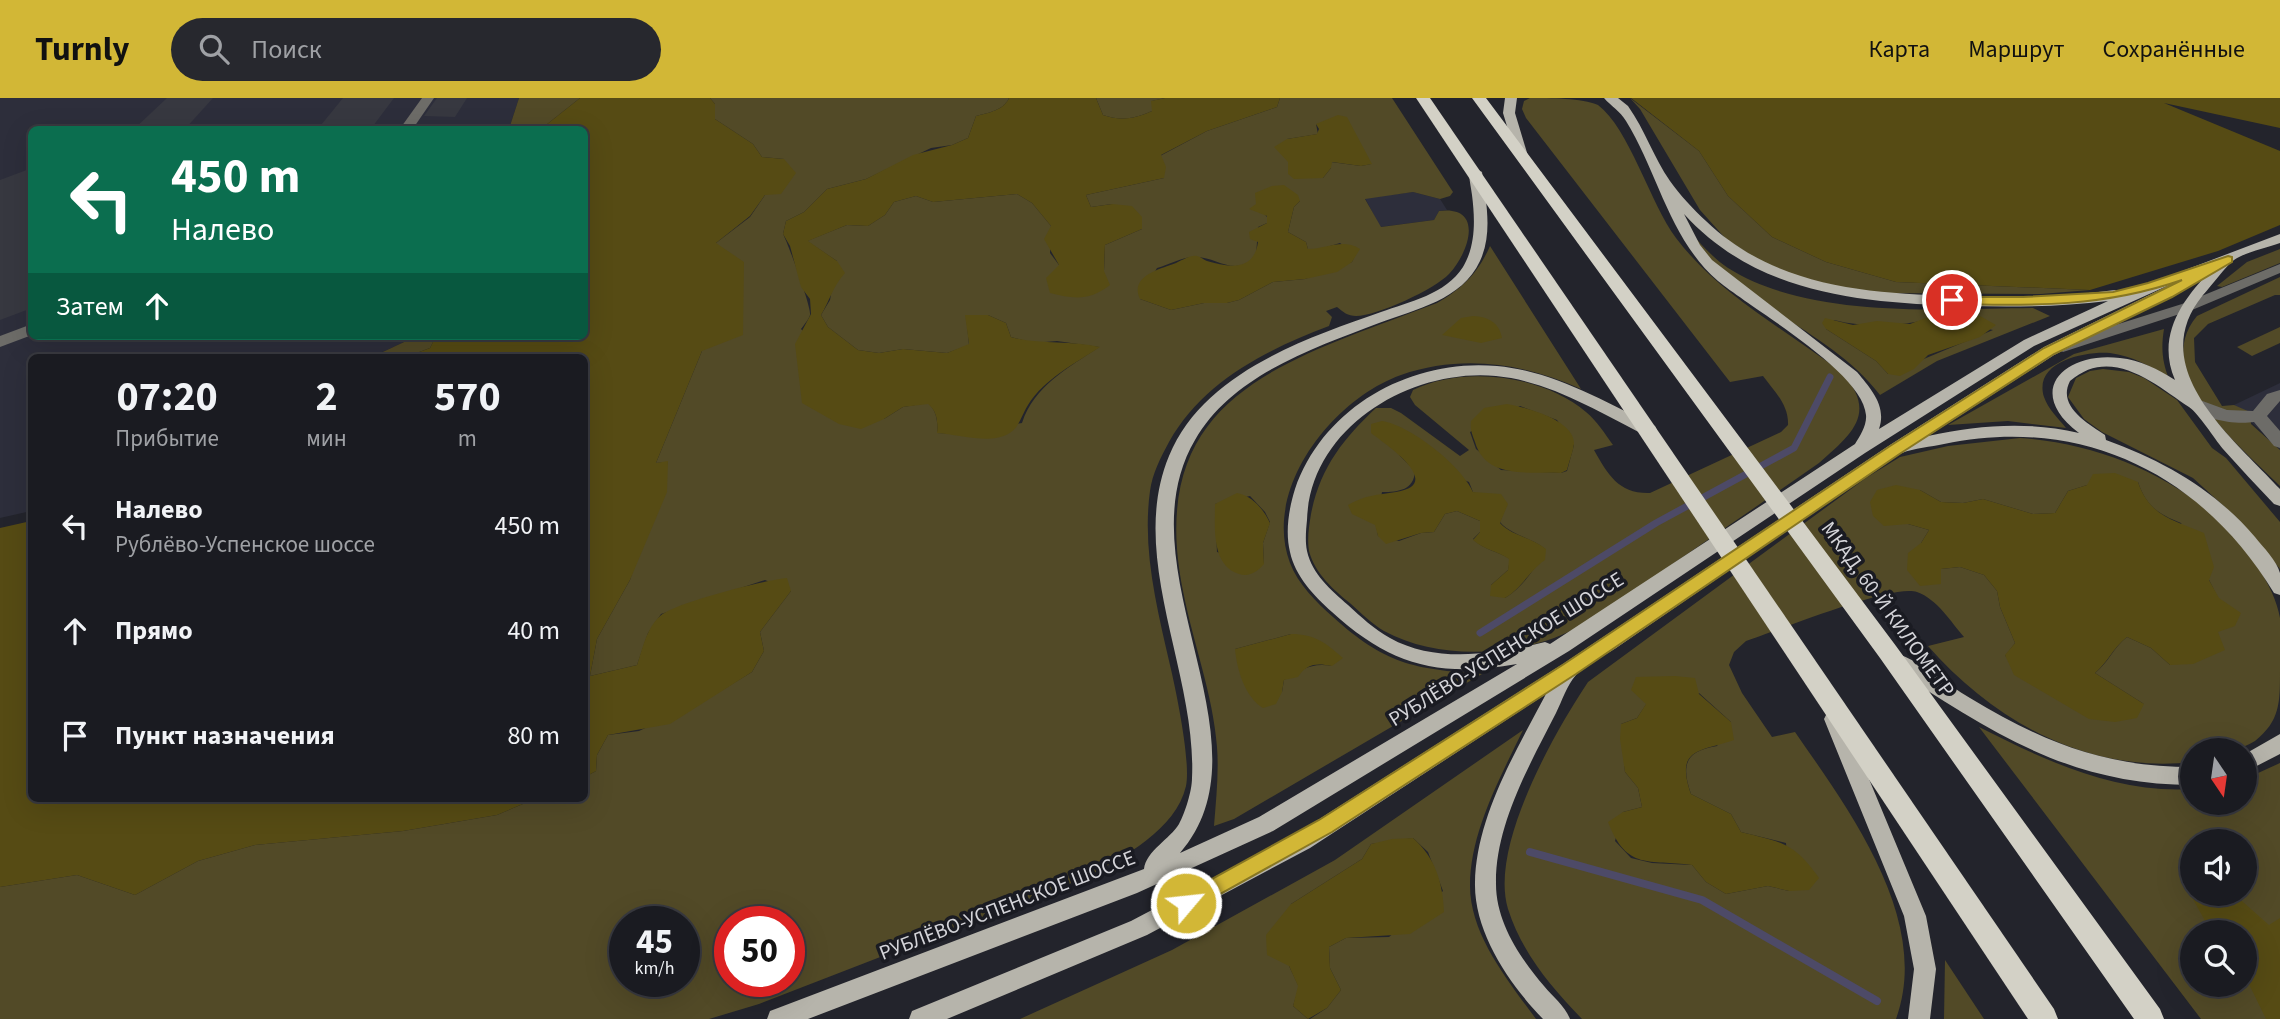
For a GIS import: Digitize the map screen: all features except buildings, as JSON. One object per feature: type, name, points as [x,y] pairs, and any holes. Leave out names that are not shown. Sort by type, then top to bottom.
[{"type":"highway","points":[[1423,98],[2044,1019]]},
{"type":"highway","name":"МКАД, 60-Й КИЛОМЕТР","points":[[1479,98],[1890,655],[2150,1019]]},
{"type":"main road","points":[[1511,98],[1509,113],[1522,156]]},
{"type":"main road","points":[[1610,98],[1624,109],[1633,122],[1686,231],[1707,263],[1748,299],[1829,354],[1862,385],[1874,412],[1872,425],[1859,449]]},
{"type":"main road","points":[[1129,886],[1171,855],[1189,831],[1200,806],[1205,782],[1204,751],[1197,708],[1170,591],[1164,548],[1165,500],[1168,482],[1178,455],[1208,411],[1252,373],[1280,357],[1430,299],[1451,287],[1465,274],[1479,243],[1482,222],[1475,172]]},
{"type":"main road","points":[[1664,181],[1713,235],[1765,270],[1818,289],[1904,300],[2023,302],[2113,296],[2152,286]]},
{"type":"main road","name":"РУБЛЁВО-УСПЕНСКОЕ ШОССЕ","points":[[778,1019],[1129,886],[1266,824],[1562,646],[1859,449],[2029,343],[2152,286],[2228,260],[2280,238]]},
{"type":"main road","points":[[2212,424],[2178,370],[2175,351],[2178,329],[2187,307],[2228,260]]},
{"type":"main road","name":"РУБЛЁВО-УСПЕНСКОЕ ШОССЕ","points":[[920,1019],[1139,928],[1303,841],[1570,669],[1896,449],[2049,351],[2167,294],[2228,260]]},
{"type":"main road","points":[[2280,500],[2212,424],[2171,385],[2139,368],[2103,362],[2085,365],[2069,373],[2060,386],[2059,397],[2066,411],[2080,426],[2185,485],[2233,522],[2254,545],[2280,587]]},
{"type":"main road","points":[[1562,646],[1509,659],[1478,662],[1437,659],[1387,645],[1363,629],[1325,596],[1301,562],[1297,543],[1297,520],[1302,493],[1312,468],[1327,444],[1363,405],[1408,382],[1463,370],[1502,372],[1550,383],[1651,434]]},
{"type":"main road","points":[[1896,449],[1979,432],[2017,430],[2085,439],[2127,454]]},
{"type":"main road","points":[[1890,655],[2010,732],[2047,749],[2132,775],[2180,777]]},
{"type":"main road","points":[[1559,1019],[1520,971],[1500,938],[1485,885],[1488,853],[1511,786],[1570,669]]},
{"type":"main road","points":[[1814,677],[1915,916],[1925,969],[1919,1019]]},
{"type":"main road","points":[[2258,757],[2280,742]]},
{"type":"lane","points":[[408,126],[428,98]]},
{"type":"lane","points":[[2049,351],[2187,307],[2280,268]]},
{"type":"lane","points":[[0,342],[28,331]]},
{"type":"lane","points":[[2197,404],[2223,416],[2244,419],[2258,416],[2273,398],[2280,395]]},
{"type":"lane","points":[[2258,416],[2280,442]]},
{"type":"shaded area","points":[[0,98],[519,98],[510,126],[28,126],[28,340],[408,340],[378,354],[28,354],[28,512],[0,518]]},
{"type":"shaded area","points":[[519,98],[580,98],[545,126],[510,126]]},
{"type":"shaded area","points":[[580,98],[710,98],[715,104],[715,119],[753,144],[762,157],[784,159],[796,173],[781,194],[765,195],[750,216],[716,243],[744,262],[743,335],[702,351],[656,463],[668,461],[667,492],[630,580],[597,639],[590,676],[637,665],[651,627],[660,616],[683,605],[741,587],[787,578],[791,591],[760,632],[764,651],[752,672],[670,724],[608,735],[597,755],[596,771],[588,775],[588,354],[414,354],[430,348],[434,340],[588,340],[588,126],[545,126]]},
{"type":"shaded area","points":[[710,98],[1009,98],[1000,108],[976,116],[968,138],[952,145],[931,148],[866,179],[827,189],[804,212],[786,221],[783,234],[810,310],[801,329],[884,419],[903,407],[928,403],[936,417],[937,433],[963,434],[1022,423],[1027,410],[1043,388],[1099,347],[1057,341],[1033,343],[1011,337],[1006,323],[988,315],[966,315],[969,345],[947,353],[903,349],[879,353],[858,350],[828,327],[821,315],[830,300],[837,261],[807,241],[847,225],[868,226],[885,215],[894,202],[916,196],[933,202],[1017,194],[1032,203],[1051,226],[1050,253],[1059,265],[1104,271],[1105,245],[1142,229],[1112,204],[1091,207],[1086,195],[1164,178],[1160,156],[1207,131],[1277,107],[1280,98],[1392,98],[1453,192],[1440,199],[1413,192],[1365,199],[1381,227],[1434,220],[1439,211],[1453,211],[1463,215],[1468,223],[1467,243],[1449,274],[1419,294],[1377,312],[1356,316],[1337,307],[1326,311],[1332,317],[1329,326],[1260,357],[1238,370],[1199,402],[1183,420],[1160,460],[1150,491],[1149,557],[1176,691],[1187,775],[1180,802],[1160,829],[1132,851],[1087,877],[805,986],[805,906],[714,906],[714,997],[777,997],[709,1019],[0,1019],[0,887],[77,875],[135,895],[198,861],[255,845],[403,831],[497,815],[528,802],[588,802],[588,775],[596,771],[597,755],[608,735],[639,731],[714,695],[752,672],[764,651],[760,632],[791,591],[765,580],[661,614],[648,633],[637,665],[590,676],[597,639],[630,580],[668,462],[656,463],[702,351],[716,243],[750,217],[784,159],[762,157],[753,144],[715,119],[715,104]],"holes":[[[1316,124],[1371,164],[1361,166],[1331,162],[1331,168],[1323,178],[1289,168],[1287,139],[1318,134]],[[1256,198],[1300,201],[1294,207],[1288,232],[1306,242],[1308,249],[1320,249],[1340,243],[1355,255],[1352,262],[1305,279],[1273,282],[1239,300],[1227,303],[1204,303],[1171,310],[1140,299],[1157,268],[1175,261],[1202,257],[1232,266],[1248,263],[1256,257],[1258,227],[1267,223],[1267,217],[1256,204]]]},
{"type":"shaded area","points":[[1009,98],[1096,98],[1103,115],[1122,118],[1152,111],[1151,101],[1165,98],[1280,98],[1277,107],[1207,131],[1161,155],[1166,167],[1164,178],[1086,195],[1091,207],[1112,204],[1132,206],[1142,217],[1142,229],[1105,245],[1104,271],[1110,285],[1095,294],[1067,297],[1050,293],[1046,278],[1059,265],[1044,239],[1051,226],[1032,203],[1017,194],[933,202],[916,196],[894,202],[885,215],[868,226],[847,225],[808,241],[837,261],[845,273],[821,315],[828,327],[858,350],[879,353],[903,349],[947,353],[969,344],[965,315],[988,315],[1006,323],[1011,337],[1100,347],[1043,387],[1010,433],[990,439],[937,433],[936,417],[928,404],[903,407],[861,429],[839,424],[802,403],[795,344],[811,314],[810,299],[801,287],[790,246],[783,234],[786,221],[804,212],[827,189],[866,179],[913,155],[968,138],[976,116],[1000,108]]},
{"type":"shaded area","points":[[1096,98],[1165,98],[1152,101],[1152,111],[1122,118],[1103,115]]},
{"type":"shaded area","points":[[1530,98],[1565,99],[1598,105],[1620,131],[1666,223],[1693,259],[1733,295],[1842,373],[1853,387],[1859,411],[1850,432],[1819,463],[1594,618],[1554,638],[1512,649],[1468,652],[1446,650],[1403,640],[1375,625],[1326,581],[1309,551],[1311,514],[1320,482],[1343,443],[1376,408],[1391,408],[1401,413],[1460,456],[1469,450],[1415,405],[1410,397],[1413,390],[1433,382],[1479,376],[1525,382],[1548,389],[1586,412],[1613,445],[1594,450],[1610,475],[1630,490],[1650,493],[1781,432],[1788,425],[1783,405],[1763,376],[1730,382],[1526,118],[1522,109],[1524,101]],"holes":[[[1520,406],[1557,420],[1574,445],[1567,471],[1501,470],[1476,449],[1470,432]],[[1399,455],[1469,482],[1473,492],[1507,504],[1500,522],[1545,549],[1518,588],[1505,598],[1491,585],[1508,570],[1510,559],[1473,539],[1480,532],[1480,521],[1457,511],[1445,514],[1434,532],[1421,533],[1399,541],[1378,536],[1376,525],[1382,492],[1404,489],[1414,477],[1415,471]]]},
{"type":"shaded area","points":[[1630,98],[1699,151],[1728,196],[1772,237],[1826,262],[1896,282],[2090,290],[2041,294],[1871,293],[1824,287],[1761,262],[1726,239],[1700,210],[1640,109]]},
{"type":"shaded area","points":[[1631,98],[2280,98],[2280,128],[2164,103],[2280,151],[2280,225],[2218,251],[2090,290],[1896,282],[1826,262],[1772,237],[1728,196],[1699,151]]},
{"type":"shaded area","points":[[1338,115],[1347,117],[1372,164],[1361,166],[1332,162],[1323,178],[1294,179],[1288,174],[1288,162],[1274,147],[1287,139],[1317,134],[1319,129],[1316,124]]},
{"type":"shaded area","points":[[1284,185],[1298,195],[1300,201],[1294,207],[1288,232],[1306,242],[1308,249],[1347,244],[1360,249],[1352,262],[1337,272],[1273,282],[1239,300],[1227,303],[1204,303],[1171,310],[1140,299],[1138,291],[1142,279],[1189,257],[1197,256],[1232,266],[1246,263],[1256,251],[1258,242],[1250,239],[1249,232],[1267,223],[1267,216],[1249,209],[1256,204],[1255,193],[1272,186]]},
{"type":"shaded area","points":[[1413,192],[1440,199],[1447,210],[1439,211],[1434,220],[1380,227],[1365,198]]},
{"type":"shaded area","points":[[1689,231],[1728,268],[1761,284],[1797,296],[1876,308],[2033,308],[2050,316],[1937,361],[1880,395],[1842,357],[1731,280],[1711,262]],"holes":[[[1932,318],[1993,330],[1888,374],[1876,361],[1826,329],[1834,320],[1883,325]]]},
{"type":"shaded area","points":[[1490,246],[1581,389],[1537,373],[1492,364],[1469,363],[1424,369],[1401,375],[1376,387],[1351,404],[1310,450],[1295,477],[1286,506],[1284,535],[1293,571],[1303,585],[1327,611],[1369,645],[1401,661],[1418,666],[1482,674],[1234,819],[1214,826],[1218,767],[1215,727],[1183,591],[1176,524],[1185,470],[1207,428],[1239,394],[1281,367],[1329,344],[1437,303],[1469,279]],"holes":[[[1250,496],[1265,512],[1270,522],[1263,543],[1264,564],[1217,552],[1215,504]],[[1291,634],[1332,666],[1318,665],[1301,670],[1284,680],[1282,692],[1235,649]]]},
{"type":"shaded area","points":[[2280,249],[2280,263],[2222,287],[2217,286],[2247,262]]},
{"type":"shaded area","points":[[2280,277],[2280,295],[2208,324],[2194,338],[2195,362],[2222,406],[2234,405],[2250,412],[2251,424],[2280,450],[2280,486],[2206,408],[2192,385],[2184,362],[2185,338],[2197,316]]},
{"type":"shaded area","points":[[1961,313],[1980,316],[1996,325],[1980,337],[1928,355],[1914,369],[1900,376],[1888,374],[1876,361],[1826,329],[1822,323],[1825,318],[1853,325],[1877,321],[1910,324],[1933,315]]},
{"type":"shaded area","points":[[1473,316],[1492,321],[1502,338],[1481,343],[1442,335],[1461,318]]},
{"type":"shaded area","points":[[2280,327],[2280,343],[2252,356],[2237,347]]},
{"type":"shaded area","points":[[2164,329],[2163,354],[2169,379],[2141,362],[2110,353],[2087,354],[2053,367],[2046,375],[2043,385],[2044,397],[2066,428],[2008,421],[1948,425],[2074,354]]},
{"type":"shaded area","points":[[408,340],[434,340],[430,348],[414,354],[378,354]]},
{"type":"shaded area","points":[[2103,369],[2129,372],[2144,378],[2177,400],[2212,448],[2226,458],[2280,522],[2280,569],[2238,519],[2193,478],[2102,432],[2084,419],[2068,397],[2076,378],[2090,371]]},
{"type":"shaded area","points":[[2280,383],[2280,450],[2234,405]]},
{"type":"shaded area","points":[[1507,404],[1548,416],[1566,428],[1574,444],[1567,470],[1561,473],[1511,471],[1489,463],[1481,454],[1472,434],[1471,421],[1484,408]]},
{"type":"shaded area","points":[[1382,421],[1406,430],[1434,448],[1458,470],[1473,492],[1501,494],[1508,504],[1500,523],[1546,549],[1545,560],[1511,594],[1505,598],[1490,596],[1491,585],[1508,570],[1509,559],[1473,540],[1480,532],[1480,521],[1457,511],[1445,514],[1434,532],[1421,533],[1386,544],[1378,536],[1375,525],[1352,514],[1348,505],[1366,497],[1410,488],[1415,481],[1414,473],[1408,464],[1371,433],[1371,424]]},
{"type":"shaded area","points":[[2020,438],[2048,441],[2075,446],[2128,463],[2154,475],[2201,505],[2240,543],[2266,580],[2277,606],[2280,618],[2280,693],[2274,718],[2258,738],[2180,738],[2180,763],[2154,764],[2117,760],[2081,751],[2046,737],[2014,719],[1983,698],[1954,673],[1928,646],[1964,637],[1937,605],[1917,592],[1885,594],[1746,641],[1734,652],[1729,665],[1742,693],[1772,737],[1795,732],[1860,831],[1894,905],[1903,943],[1904,981],[1896,1019],[1582,1019],[1559,995],[1529,955],[1508,909],[1505,884],[1508,855],[1516,823],[1528,791],[1558,730],[1588,682],[1866,478],[1900,457],[1948,446]],"holes":[[[2138,482],[2154,508],[2181,523],[2218,598],[2218,632],[2170,665],[2151,648],[2127,637],[2095,673],[2144,704],[2005,656],[2015,643],[2000,607],[1997,591],[1984,575],[1960,567],[1941,569],[1921,543],[1929,530],[1908,524],[1920,490],[1941,502],[1963,503],[1983,499],[2033,514],[2055,513],[2068,491],[2087,485]],[[1699,693],[1731,722],[1717,746],[1698,752],[1688,761],[1686,775],[1691,794],[1731,814],[1741,832],[1786,843],[1789,891],[1768,886],[1726,894],[1706,882],[1692,865],[1652,863],[1631,858],[1615,841],[1623,812],[1642,807],[1638,788],[1625,772],[1621,724],[1637,718],[1647,703]]]},
{"type":"shaded area","points":[[2115,473],[2138,482],[2149,503],[2164,516],[2204,533],[2214,567],[2209,580],[2219,598],[2241,613],[2235,626],[2218,632],[2225,650],[2193,664],[2170,665],[2151,648],[2127,637],[2095,673],[2144,704],[2137,718],[2115,722],[2089,719],[2014,675],[2005,655],[2015,643],[2000,607],[1997,591],[1984,575],[1960,567],[1941,569],[1941,584],[1920,586],[1907,570],[1908,553],[1921,543],[1929,530],[1908,524],[1884,526],[1873,516],[1870,502],[1877,490],[1896,485],[1920,490],[1941,502],[1963,503],[1983,499],[2033,514],[2055,513],[2068,491],[2087,485],[2093,474]]},
{"type":"shaded area","points":[[1237,493],[1256,504],[1270,523],[1263,543],[1264,564],[1247,575],[1239,574],[1223,563],[1215,534],[1215,504]]},
{"type":"shaded area","points":[[28,522],[28,802],[528,802],[497,815],[403,831],[255,845],[198,861],[135,895],[77,875],[0,887],[0,528]]},
{"type":"shaded area","points":[[1291,634],[1320,640],[1343,658],[1332,666],[1317,664],[1301,672],[1298,677],[1284,680],[1276,704],[1263,708],[1251,697],[1243,682],[1235,649]]},
{"type":"shaded area","points":[[1636,677],[1695,678],[1699,694],[1731,722],[1734,740],[1701,750],[1688,760],[1686,768],[1691,794],[1731,814],[1741,832],[1777,841],[1794,850],[1819,878],[1809,890],[1789,891],[1768,886],[1726,894],[1706,882],[1692,865],[1641,860],[1631,856],[1615,838],[1608,822],[1623,812],[1642,807],[1638,788],[1625,772],[1620,739],[1621,724],[1637,718],[1646,704],[1631,690]]},
{"type":"shaded area","points":[[1979,727],[2082,773],[2136,786],[2180,789],[2180,816],[2258,816],[2258,773],[2280,763],[2280,1019],[2201,1019],[2184,997],[2257,997],[2257,920],[2180,920],[2180,991]]},
{"type":"shaded area","points":[[1523,730],[1496,786],[1481,826],[1471,866],[1470,886],[1472,904],[1484,940],[1503,974],[1536,1019],[1310,1019],[1327,1008],[1341,990],[1330,968],[1329,947],[1346,938],[1389,937],[1443,891],[1428,852],[1413,838],[1371,844],[1362,859],[1291,904],[1289,966],[1299,987],[1293,1006],[1308,1019],[1020,1019],[1172,950],[1335,860]]},
{"type":"shaded area","points":[[1413,838],[1421,845],[1436,871],[1444,912],[1410,934],[1346,938],[1329,947],[1330,968],[1341,990],[1327,1008],[1308,1019],[1293,1006],[1298,986],[1289,966],[1267,955],[1266,935],[1291,904],[1362,859],[1371,844]]},
{"type":"shaded area","points":[[2197,906],[2248,906],[2269,925],[2280,918],[2280,1019],[2266,1019],[2255,997],[2257,920],[2205,920]]},
{"type":"shaded area","points":[[1945,960],[1984,1019],[1944,1019]]},
{"type":"waterway","points":[[1480,633],[1656,523],[1794,448],[1830,377]]},
{"type":"waterway","points":[[1530,852],[1702,900],[1877,1001]]},
{"type":"route","points":[[1186,903],[1303,841],[1570,669],[1896,449],[2049,351],[2167,294],[2228,260],[2152,286],[2113,296],[2023,302],[1952,300]]}]
